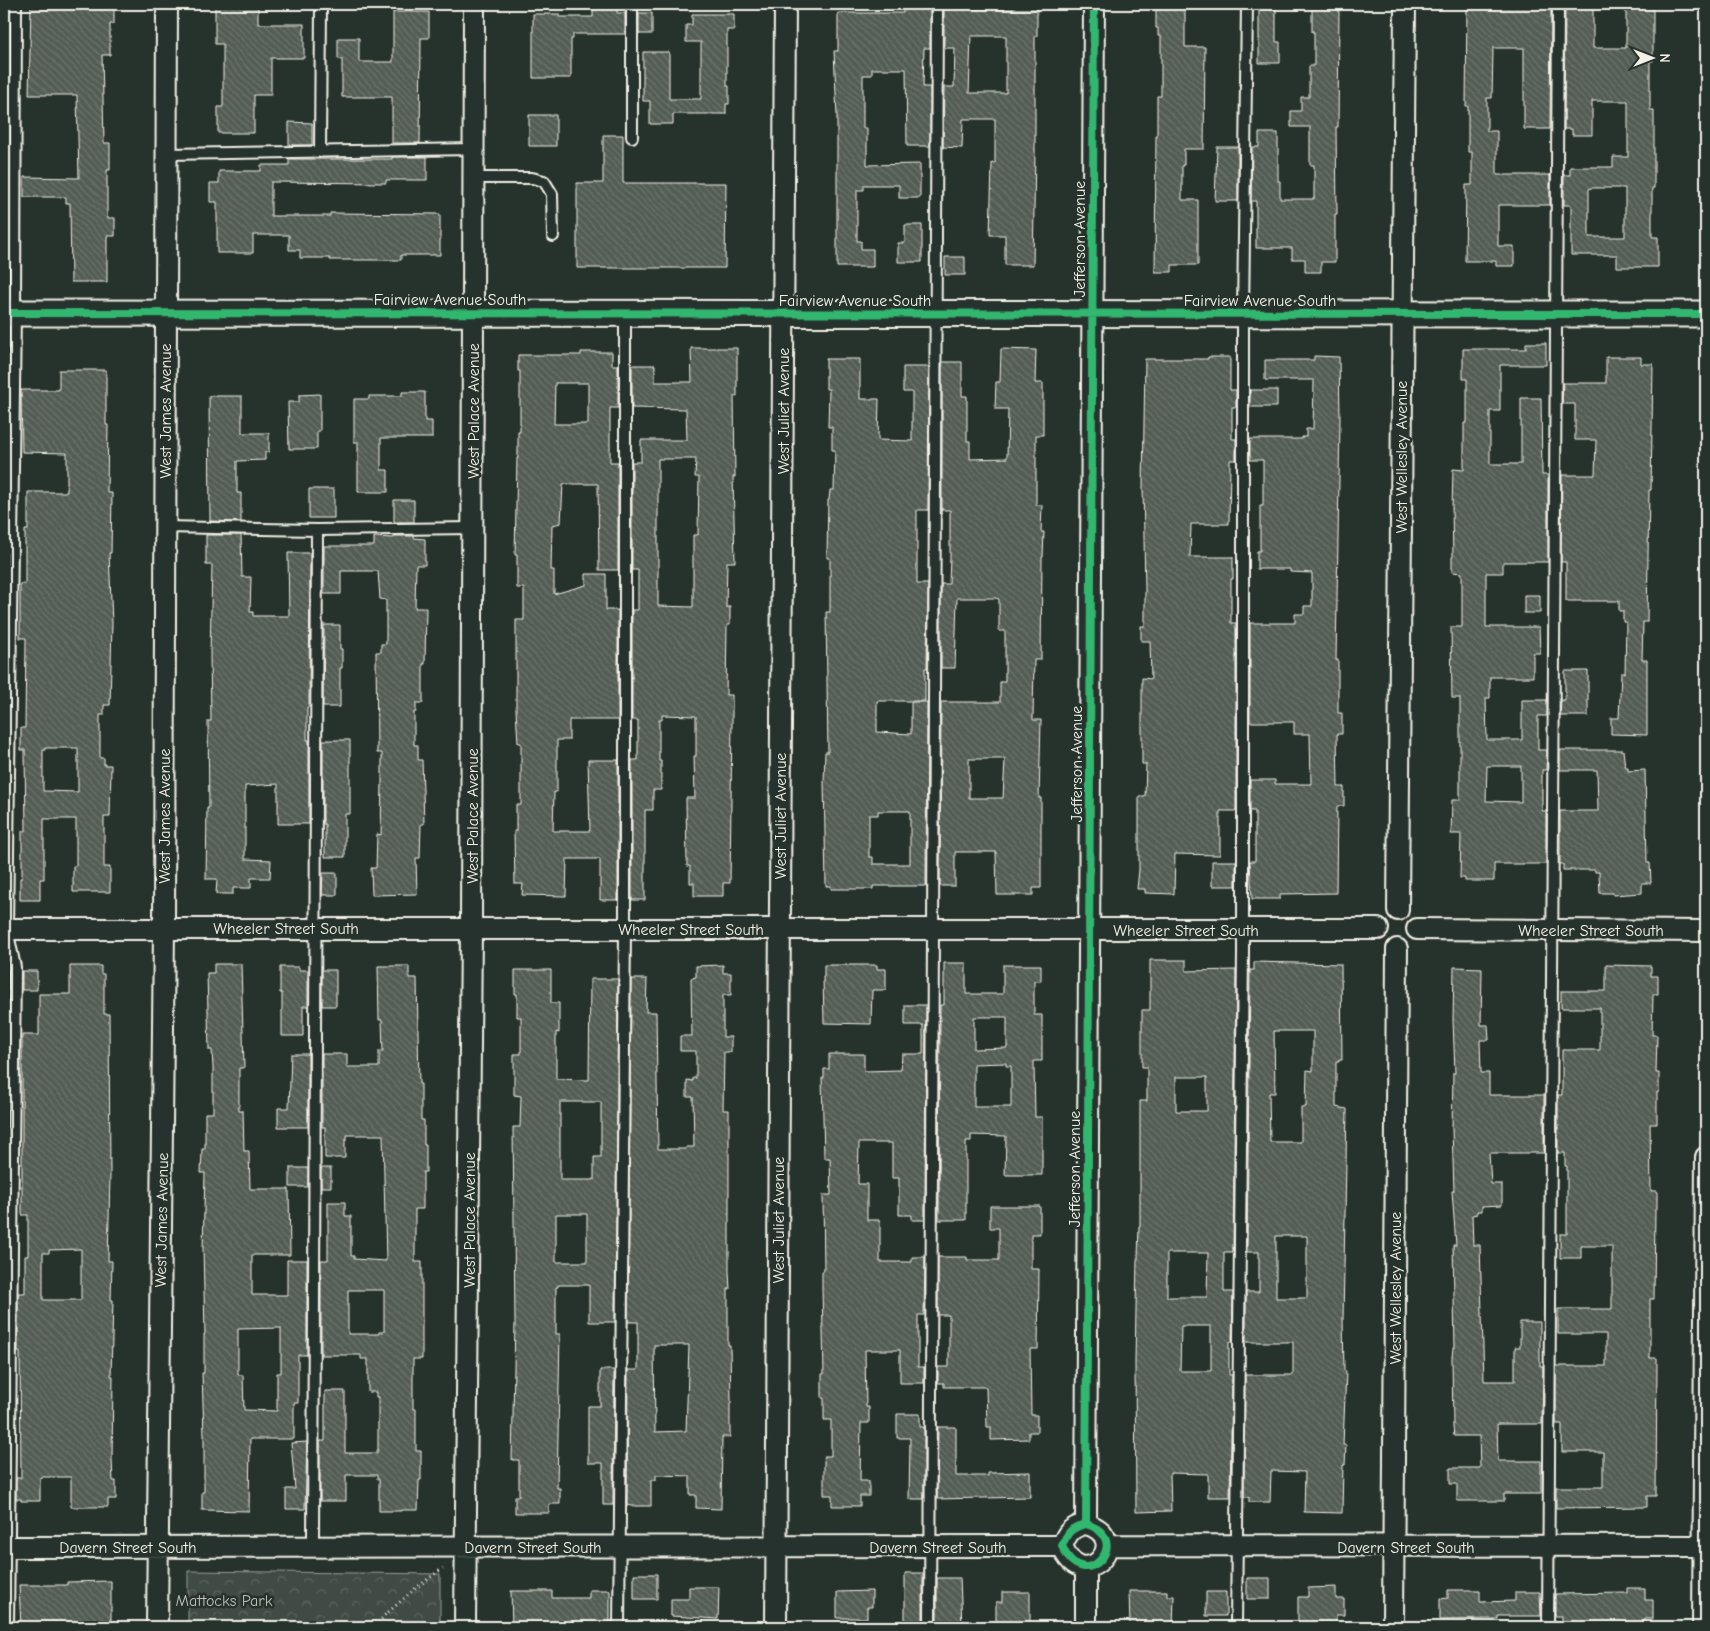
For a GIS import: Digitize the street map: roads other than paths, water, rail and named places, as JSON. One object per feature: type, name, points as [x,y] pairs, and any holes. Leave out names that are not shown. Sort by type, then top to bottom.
[{"type":"street","name":"West James Avenue","points":[[157,1627],[164,928],[167,4]]},
{"type":"street","name":"West Palace Avenue","points":[[465,1627],[471,929],[474,4]]},
{"type":"street","name":"West Juliet Avenue","points":[[776,1627],[785,4]]},
{"type":"street","name":"Jefferson Avenue","points":[[1086,1524],[1094,4]]},
{"type":"street","name":"West Wellesley Avenue","points":[[1398,910],[1405,4]]},
{"type":"street","name":"Fairview Avenue South","points":[[9,313],[1706,314]]},
{"type":"street","points":[[1398,910],[1408,913],[1414,919],[1417,929],[1414,940],[1407,946],[1397,949],[1385,944],[1381,939],[1378,929],[1379,923],[1386,914],[1398,910]]},
{"type":"street","name":"Wheeler Street South","points":[[6,929],[1378,929]]},
{"type":"street","name":"Wheeler Street South","points":[[1417,929],[1706,931]]},
{"type":"street","name":"West Wellesley Avenue","points":[[1393,1627],[1397,949]]},
{"type":"street","points":[[1703,1627],[1706,1157]]},
{"type":"street","points":[[1086,1524],[1099,1529],[1104,1535],[1107,1545],[1101,1560],[1095,1565],[1086,1567],[1077,1565],[1068,1559],[1062,1546],[1075,1526],[1086,1524]]},
{"type":"street","name":"Davern Street South","points":[[1107,1545],[1237,1547],[1705,1546]]},
{"type":"street","name":"Davern Street South","points":[[6,1547],[1062,1546]]},
{"type":"street","points":[[1086,1567],[1086,1627]]},
{"type":"lane","points":[[8,1627],[6,1547],[15,967],[6,929],[9,313],[16,4]]},
{"type":"lane","points":[[320,152],[321,4]]},
{"type":"lane","points":[[632,4],[632,137]]},
{"type":"lane","points":[[930,1627],[937,4]]},
{"type":"lane","points":[[1236,1627],[1243,930],[1244,314],[1247,4]]},
{"type":"lane","points":[[1548,1627],[1558,4]]},
{"type":"lane","points":[[166,154],[473,150]]},
{"type":"lane","points":[[473,178],[532,178],[544,181],[552,194],[553,236]]},
{"type":"lane","points":[[619,1627],[625,929],[625,313]]},
{"type":"lane","points":[[165,527],[317,530],[473,528]]},
{"type":"lane","points":[[312,1547],[317,530]]},
{"type":"park label","name":"Mattocks Park","points":[[224,1600]]}]
